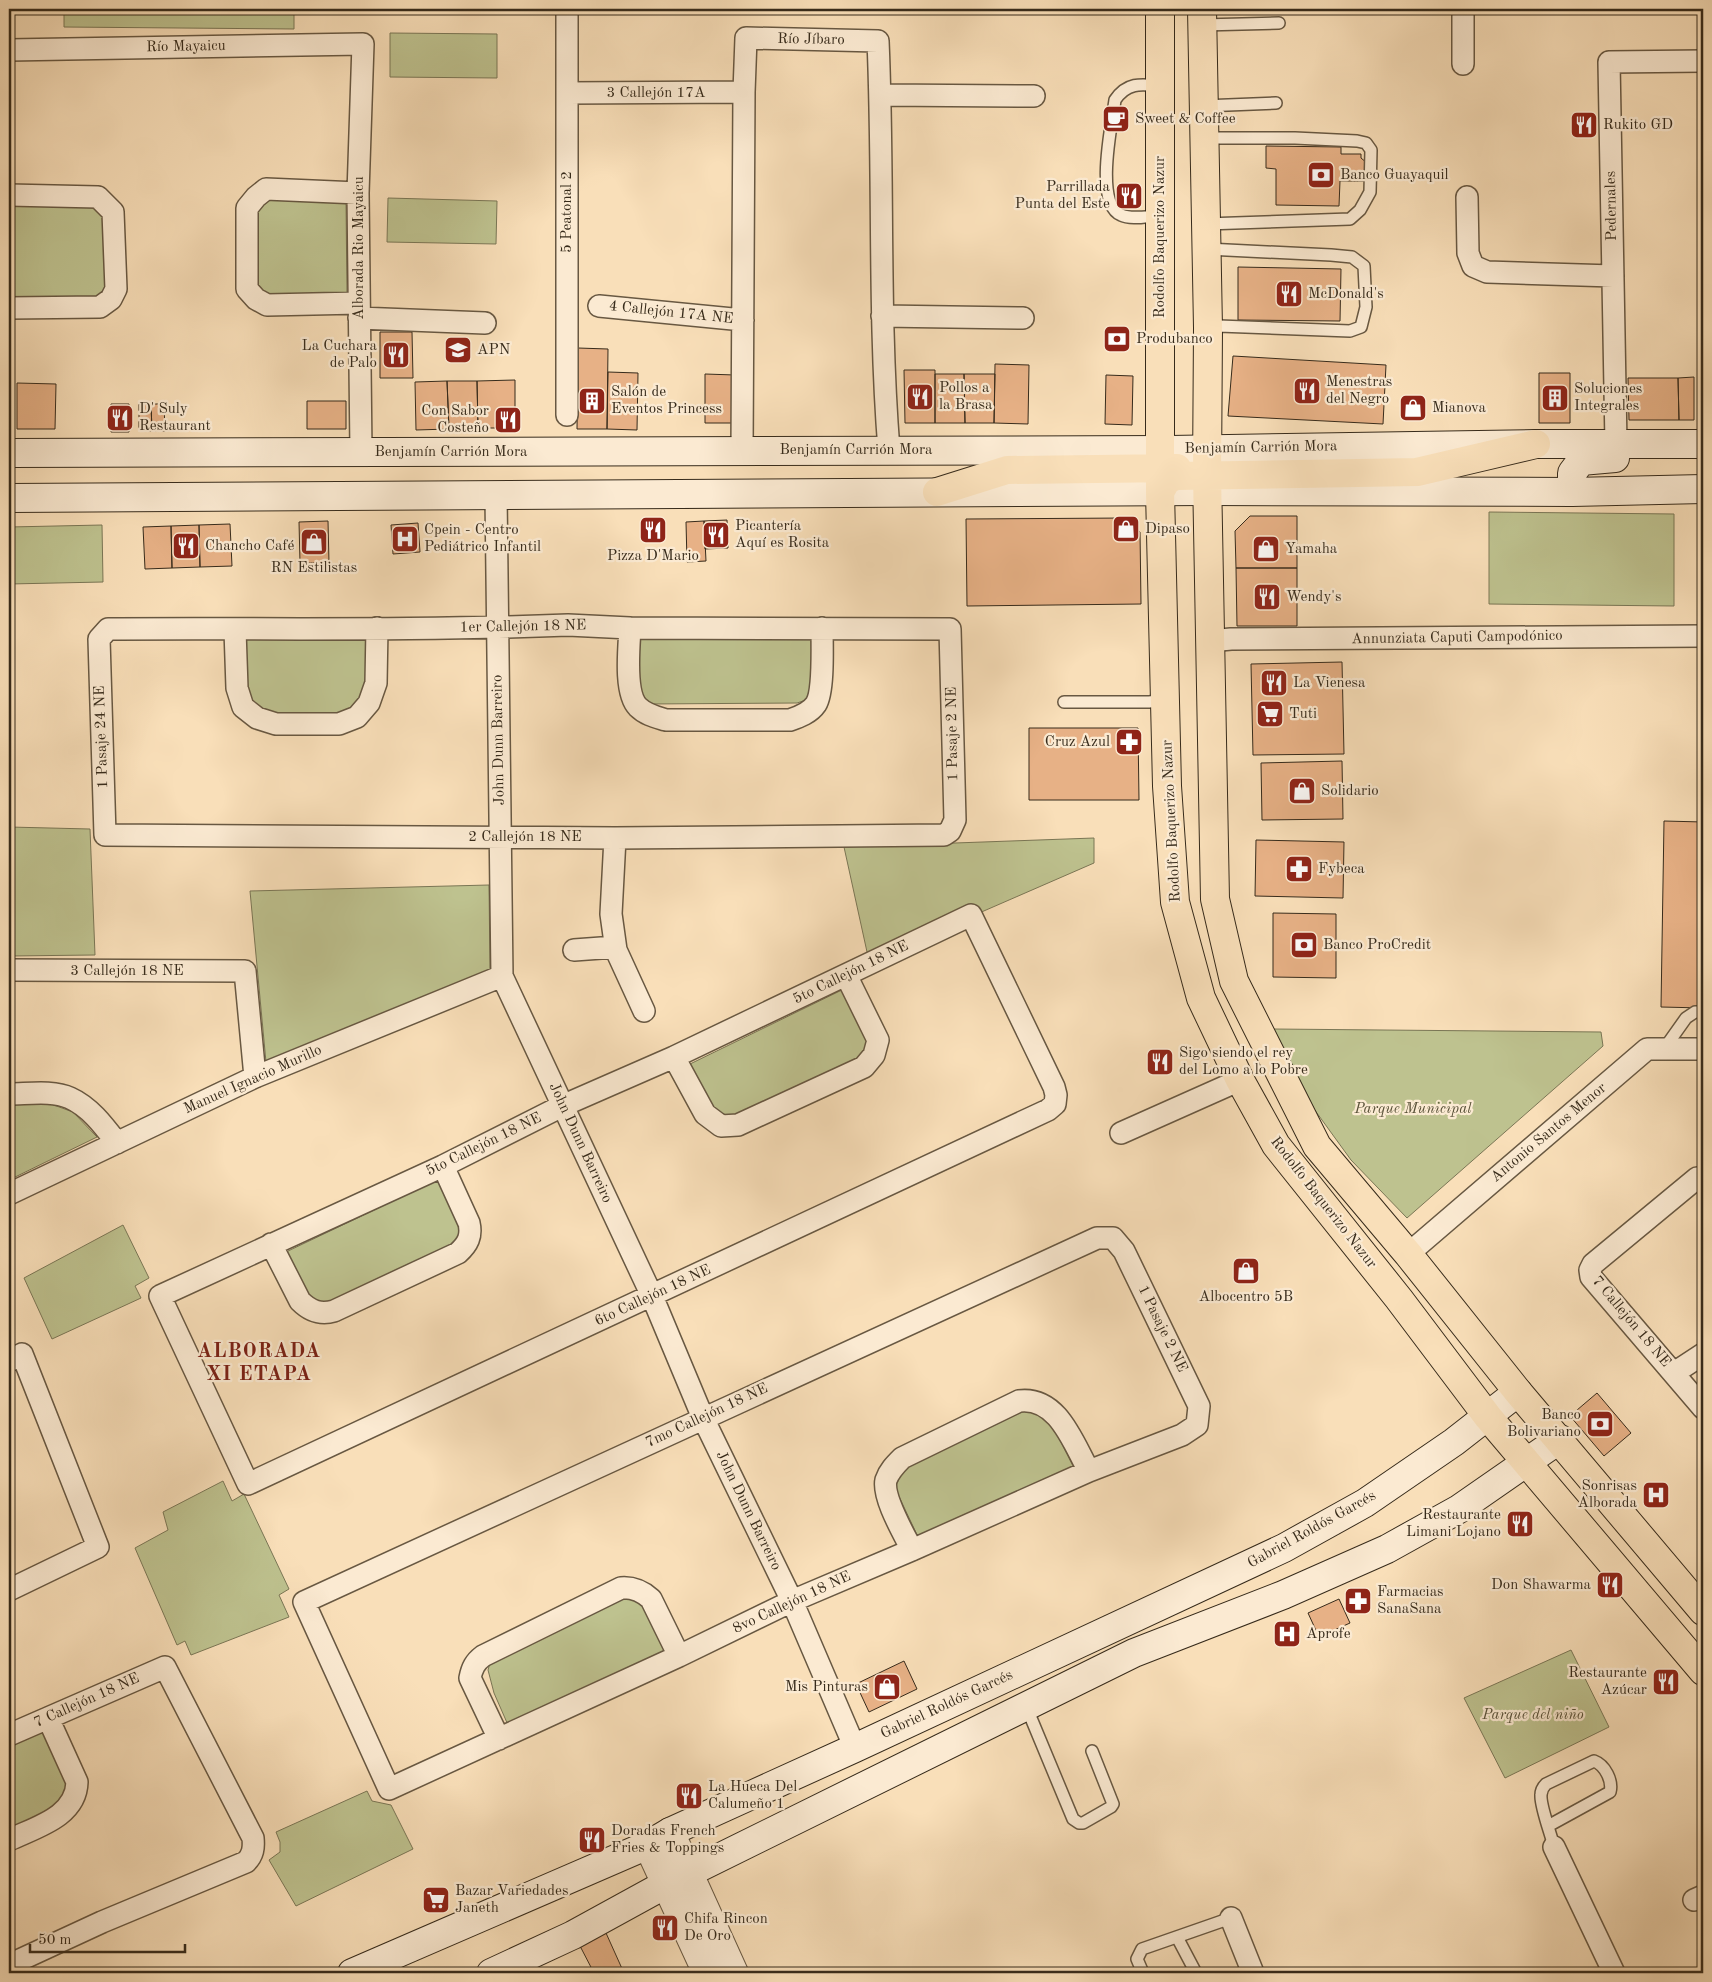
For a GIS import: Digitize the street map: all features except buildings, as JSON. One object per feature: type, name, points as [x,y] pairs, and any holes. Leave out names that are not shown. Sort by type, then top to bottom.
[{"type":"main road","name":"Rodolfo Baquerizo Nazur","points":[[1160,9],[1162,465],[1167,786],[1175,902],[1201,998],[1240,1080],[1276,1145],[1399,1299],[1488,1417],[1703,1671]]},
{"type":"main road","name":"Rodolfo Baquerizo Nazur","points":[[1202,17],[1208,328],[1200,475],[1209,593],[1215,899],[1234,981],[1317,1146],[1408,1254],[1518,1392],[1560,1439],[1703,1612]]},
{"type":"main road","name":"Benjamín Carrión Mora","points":[[1200,475],[1536,444],[1699,444]]},
{"type":"main road","points":[[1572,492],[1572,473],[1581,461],[1588,459],[1671,455],[1699,444]]},
{"type":"main road","name":"Benjamín Carrión Mora","points":[[9,453],[889,450],[1162,465]]},
{"type":"main road","points":[[807,493],[808,471],[818,459],[878,456],[889,450]]},
{"type":"main road","points":[[637,494],[673,486],[737,482],[742,470],[742,451]]},
{"type":"main road","points":[[9,498],[937,492],[1187,461],[1200,475]]},
{"type":"main road","points":[[1162,465],[1163,484],[1169,478],[1200,475],[1572,492],[1703,489]]},
{"type":"main road","name":"Gabriel Roldós Garcés","points":[[352,1973],[659,1838],[1284,1548],[1365,1503],[1454,1442],[1518,1392]]},
{"type":"main road","points":[[491,1973],[573,1935],[677,1878],[1134,1653],[1283,1595],[1369,1558],[1459,1509],[1560,1439]]},
{"type":"main road","points":[[659,1838],[677,1878],[707,1973]]},
{"type":"main road","points":[[677,1878],[734,1973]]},
{"type":"street","name":"5 Peatonal 2","points":[[567,9],[567,415]]},
{"type":"street","points":[[1463,9],[1463,64]]},
{"type":"street","name":"Río Jíbaro","points":[[742,451],[746,38],[878,41],[881,95],[882,316],[889,450]]},
{"type":"street","name":"Río Mayaicu","points":[[9,50],[363,44]]},
{"type":"street","name":"Alborada Rio Mayaicu","points":[[361,452],[358,193],[363,44]]},
{"type":"street","name":"Pedernales","points":[[1616,444],[1609,62],[1703,61]]},
{"type":"street","name":"3 Callejón 17A","points":[[567,93],[744,92]]},
{"type":"street","points":[[881,95],[1034,96]]},
{"type":"street","points":[[358,193],[266,189],[256,196],[247,208],[247,289],[256,299],[267,305],[359,310],[485,323]]},
{"type":"street","points":[[9,195],[98,197],[106,203],[112,212],[116,289],[111,300],[100,308],[9,308]]},
{"type":"street","points":[[1467,198],[1468,254],[1473,266],[1488,272],[1613,276]]},
{"type":"street","name":"4 Callejón 17A NE","points":[[599,306],[743,320]]},
{"type":"street","points":[[882,316],[1023,318]]},
{"type":"street","name":"John Dunn Barreiro","points":[[496,495],[502,976],[652,1296],[703,1418],[792,1601],[855,1748]]},
{"type":"street","name":"1er Callejón 18 NE","points":[[99,639],[108,629],[498,628],[568,625],[630,628],[950,629]]},
{"type":"street","points":[[235,630],[237,688],[243,707],[256,718],[276,724],[340,724],[357,718],[370,703],[376,683],[377,628]]},
{"type":"street","points":[[630,628],[630,690],[637,706],[650,716],[666,720],[790,720],[805,714],[816,704],[820,691],[822,628]]},
{"type":"street","name":"1 Pasaje 2 NE","points":[[944,834],[950,831],[955,820],[950,629]]},
{"type":"street","name":"Annunziata Caputi Campodónico","points":[[1210,641],[1231,638],[1703,636]]},
{"type":"street","name":"1 Pasaje 24 NE","points":[[99,639],[105,836]]},
{"type":"street","name":"2 Callejón 18 NE","points":[[105,836],[615,838],[944,834]]},
{"type":"street","points":[[615,838],[610,914],[615,947],[644,1011]]},
{"type":"street","name":"5to Callejón 18 NE","points":[[248,1484],[160,1296],[443,1166],[562,1106],[674,1057],[970,915],[1054,1087],[1055,1104]]},
{"type":"street","points":[[574,950],[615,947]]},
{"type":"street","name":"3 Callejón 18 NE","points":[[9,970],[245,971],[255,1077]]},
{"type":"street","points":[[674,1057],[705,1114],[721,1126],[738,1125],[864,1067],[874,1055],[878,1040],[846,975]]},
{"type":"street","name":"Manuel Ignacio Murillo","points":[[9,1194],[255,1077],[502,976]]},
{"type":"street","name":"Antonio Santos Menor","points":[[1408,1254],[1648,1049],[1703,1049]]},
{"type":"street","points":[[1121,1133],[1240,1080]]},
{"type":"street","points":[[9,1094],[55,1094],[70,1097],[95,1116],[117,1143]]},
{"type":"street","name":"6to Callejón 18 NE","points":[[248,1484],[1042,1114],[1055,1104]]},
{"type":"street","points":[[271,1244],[300,1301],[307,1308],[324,1313],[334,1311],[458,1254],[465,1247],[471,1232],[469,1223],[443,1166]]},
{"type":"street","name":"7 Callejón 18 NE","points":[[1703,1178],[1697,1178],[1593,1264],[1590,1270],[1591,1277],[1703,1408]]},
{"type":"street","name":"7mo Callejón 18 NE","points":[[389,1789],[304,1602],[1098,1238],[1113,1238]]},
{"type":"street","name":"1 Pasaje 2 NE","points":[[1113,1238],[1124,1251],[1199,1406],[1197,1425]]},
{"type":"street","name":"7 Callejón 18 NE","points":[[1674,1373],[1703,1354]]},
{"type":"street","points":[[9,1590],[98,1547],[15,1357]]},
{"type":"street","points":[[912,1550],[886,1493],[886,1481],[892,1468],[902,1458],[1019,1401],[1035,1401],[1051,1409],[1061,1420],[1089,1471]]},
{"type":"street","name":"8vo Callejón 18 NE","points":[[389,1789],[679,1656],[792,1601],[1089,1471],[1182,1435],[1197,1425]]},
{"type":"street","points":[[499,1738],[470,1678],[476,1662],[483,1656],[621,1588],[645,1593],[651,1599],[679,1656]]},
{"type":"street","name":"7 Callejón 18 NE","points":[[9,1735],[165,1666],[253,1838],[252,1854],[246,1862],[102,1922],[9,1965]]},
{"type":"street","points":[[9,1840],[56,1818],[73,1803],[77,1792],[77,1782],[48,1718]]},
{"type":"street","points":[[1554,1847],[1614,1973]]},
{"type":"street","points":[[1231,1918],[1253,1973]]},
{"type":"lane","points":[[1202,17],[1279,23]]},
{"type":"lane","points":[[1160,86],[1132,85],[1119,94],[1115,100],[1106,167],[1109,204],[1114,211],[1123,216],[1160,216]]},
{"type":"lane","points":[[1203,106],[1276,102]]},
{"type":"lane","points":[[1204,138],[1357,140],[1366,143],[1371,150],[1370,192],[1360,210],[1350,219],[1206,237]]},
{"type":"lane","points":[[1206,237],[1352,257],[1364,266],[1366,307],[1362,327],[1350,331],[1219,326],[1208,328]]},
{"type":"lane","points":[[1064,702],[1149,702],[1166,700]]},
{"type":"lane","points":[[1664,1049],[1686,1018],[1694,1012],[1703,1012]]},
{"type":"lane","points":[[1026,1706],[1073,1819],[1079,1823],[1083,1823],[1113,1804],[1092,1751]]},
{"type":"lane","points":[[1548,1826],[1610,1792],[1612,1786],[1604,1768],[1594,1761],[1546,1784],[1542,1790],[1540,1797],[1548,1826],[1554,1847]]},
{"type":"lane","points":[[1143,1973],[1137,1959],[1142,1949],[1231,1918]]},
{"type":"lane","points":[[1177,1937],[1196,1973]]},
{"type":"green space","points":[[64,9],[294,9],[294,29],[64,27]]},
{"type":"green space","points":[[390,33],[497,34],[497,78],[390,77]]},
{"type":"green space","points":[[270,197],[346,201],[347,297],[271,299],[253,285],[253,212]]},
{"type":"green space","points":[[388,198],[497,201],[496,244],[387,242]]},
{"type":"green space","points":[[14,205],[92,206],[104,218],[107,287],[94,300],[14,299]]},
{"type":"green space","points":[[1489,512],[1674,514],[1674,606],[1489,604]]},
{"type":"green space","points":[[102,525],[103,582],[9,584],[9,527]]},
{"type":"green space","points":[[372,633],[371,685],[346,716],[273,714],[260,711],[246,697],[241,636]]},
{"type":"green space","points":[[635,633],[817,635],[809,699],[797,703],[648,704],[643,696],[638,679]]},
{"type":"green space","points":[[9,827],[90,829],[95,955],[9,956]]},
{"type":"green space","points":[[1094,838],[1094,863],[869,961],[844,847]]},
{"type":"green space","points":[[489,885],[490,970],[266,1062],[250,891]]},
{"type":"green space","points":[[846,988],[869,1035],[868,1047],[861,1058],[729,1118],[707,1106],[688,1065]]},
{"type":"green space","name":"Parque Municipal","points":[[1273,1029],[1601,1032],[1603,1046],[1407,1218],[1351,1160],[1314,1109]]},
{"type":"green space","points":[[9,1104],[51,1104],[73,1112],[97,1137],[9,1180]]},
{"type":"green space","points":[[441,1178],[462,1237],[455,1243],[331,1301],[320,1302],[308,1295],[286,1252]]},
{"type":"green space","points":[[123,1225],[149,1278],[135,1286],[141,1298],[52,1339],[24,1278]]},
{"type":"green space","points":[[1026,1410],[1039,1414],[1051,1422],[1074,1468],[919,1539],[895,1488],[903,1469]]},
{"type":"green space","points":[[223,1481],[232,1501],[244,1494],[289,1589],[279,1595],[289,1617],[191,1655],[185,1641],[177,1645],[135,1548],[168,1530],[163,1512]]},
{"type":"green space","points":[[621,1593],[647,1607],[665,1651],[508,1725],[494,1693],[488,1670],[492,1656]]},
{"type":"green space","name":"Parque del niño","points":[[1571,1650],[1609,1727],[1505,1778],[1464,1698]]},
{"type":"green space","points":[[43,1729],[63,1770],[67,1792],[64,1802],[52,1813],[9,1833],[9,1744]]},
{"type":"green space","points":[[367,1791],[372,1801],[391,1805],[413,1849],[296,1906],[269,1860],[280,1852],[280,1842],[276,1832]]},
{"type":"place","name":"Sweet & Coffee","points":[[1116,119]]},
{"type":"place","name":"Rukito GD","points":[[1584,125]]},
{"type":"place","name":"Banco Guayaquil","points":[[1321,175]]},
{"type":"place","name":"Parrillada Punta del Este","points":[[1129,196]]},
{"type":"place","name":"McDonald's","points":[[1289,294]]},
{"type":"place","name":"Produbanco","points":[[1117,339]]},
{"type":"place","name":"APN","points":[[458,350]]},
{"type":"place","name":"La Cuchara de Palo","points":[[396,355]]},
{"type":"place","name":"Menestras del Negro","points":[[1307,391]]},
{"type":"place","name":"Pollos a la Brasa","points":[[920,397]]},
{"type":"place","name":"Soluciones Integrales","points":[[1555,398]]},
{"type":"place","name":"Salón de Eventos Princess","points":[[592,401]]},
{"type":"place","name":"Mianova","points":[[1413,408]]},
{"type":"place","name":"D' Suly Restaurant","points":[[120,418]]},
{"type":"place","name":"Con Sabor Costeño","points":[[508,420]]},
{"type":"place","name":"Dipaso","points":[[1126,529]]},
{"type":"place","name":"Pizza D'Mario","points":[[653,530]]},
{"type":"place","name":"Picantería Aquí es Rosita","points":[[716,535]]},
{"type":"place","name":"Cpein - Centro Pediátrico Infantil","points":[[405,539]]},
{"type":"place","name":"RN Estilistas","points":[[314,542]]},
{"type":"place","name":"Chancho Café","points":[[186,546]]},
{"type":"place","name":"Yamaha","points":[[1266,549]]},
{"type":"place","name":"Wendy's","points":[[1267,597]]},
{"type":"place","name":"La Vienesa","points":[[1274,683]]},
{"type":"place","name":"Tuti","points":[[1270,714]]},
{"type":"place","name":"Cruz Azul","points":[[1129,742]]},
{"type":"place","name":"Solidario","points":[[1302,791]]},
{"type":"place","name":"Fybeca","points":[[1299,869]]},
{"type":"place","name":"Banco ProCredit","points":[[1304,945]]},
{"type":"place","name":"Sigo siendo el rey del Lomo a lo Pobre","points":[[1160,1062]]},
{"type":"place","name":"Albocentro 5B","points":[[1246,1271]]},
{"type":"place","name":"Banco Bolivariano","points":[[1600,1424]]},
{"type":"place","name":"Sonrisas Alborada","points":[[1656,1495]]},
{"type":"place","name":"Restaurante Limani Lojano","points":[[1520,1524]]},
{"type":"place","name":"Don Shawarma","points":[[1610,1585]]},
{"type":"place","name":"Farmacias SanaSana","points":[[1358,1601]]},
{"type":"place","name":"Aprofe","points":[[1287,1634]]},
{"type":"place","name":"Restaurante Azúcar","points":[[1666,1682]]},
{"type":"place","name":"Mis Pinturas","points":[[887,1687]]},
{"type":"place","name":"La Hueca Del Calumeño 1","points":[[689,1796]]},
{"type":"place","name":"Doradas French Fries & Toppings","points":[[592,1840]]},
{"type":"place","name":"Bazar Variedades Janeth","points":[[436,1900]]},
{"type":"place","name":"Chifa Rincon De Oro","points":[[665,1928]]},
{"type":"district","name":"ALBORADA XI ETAPA","points":[[259,1364]]}]
